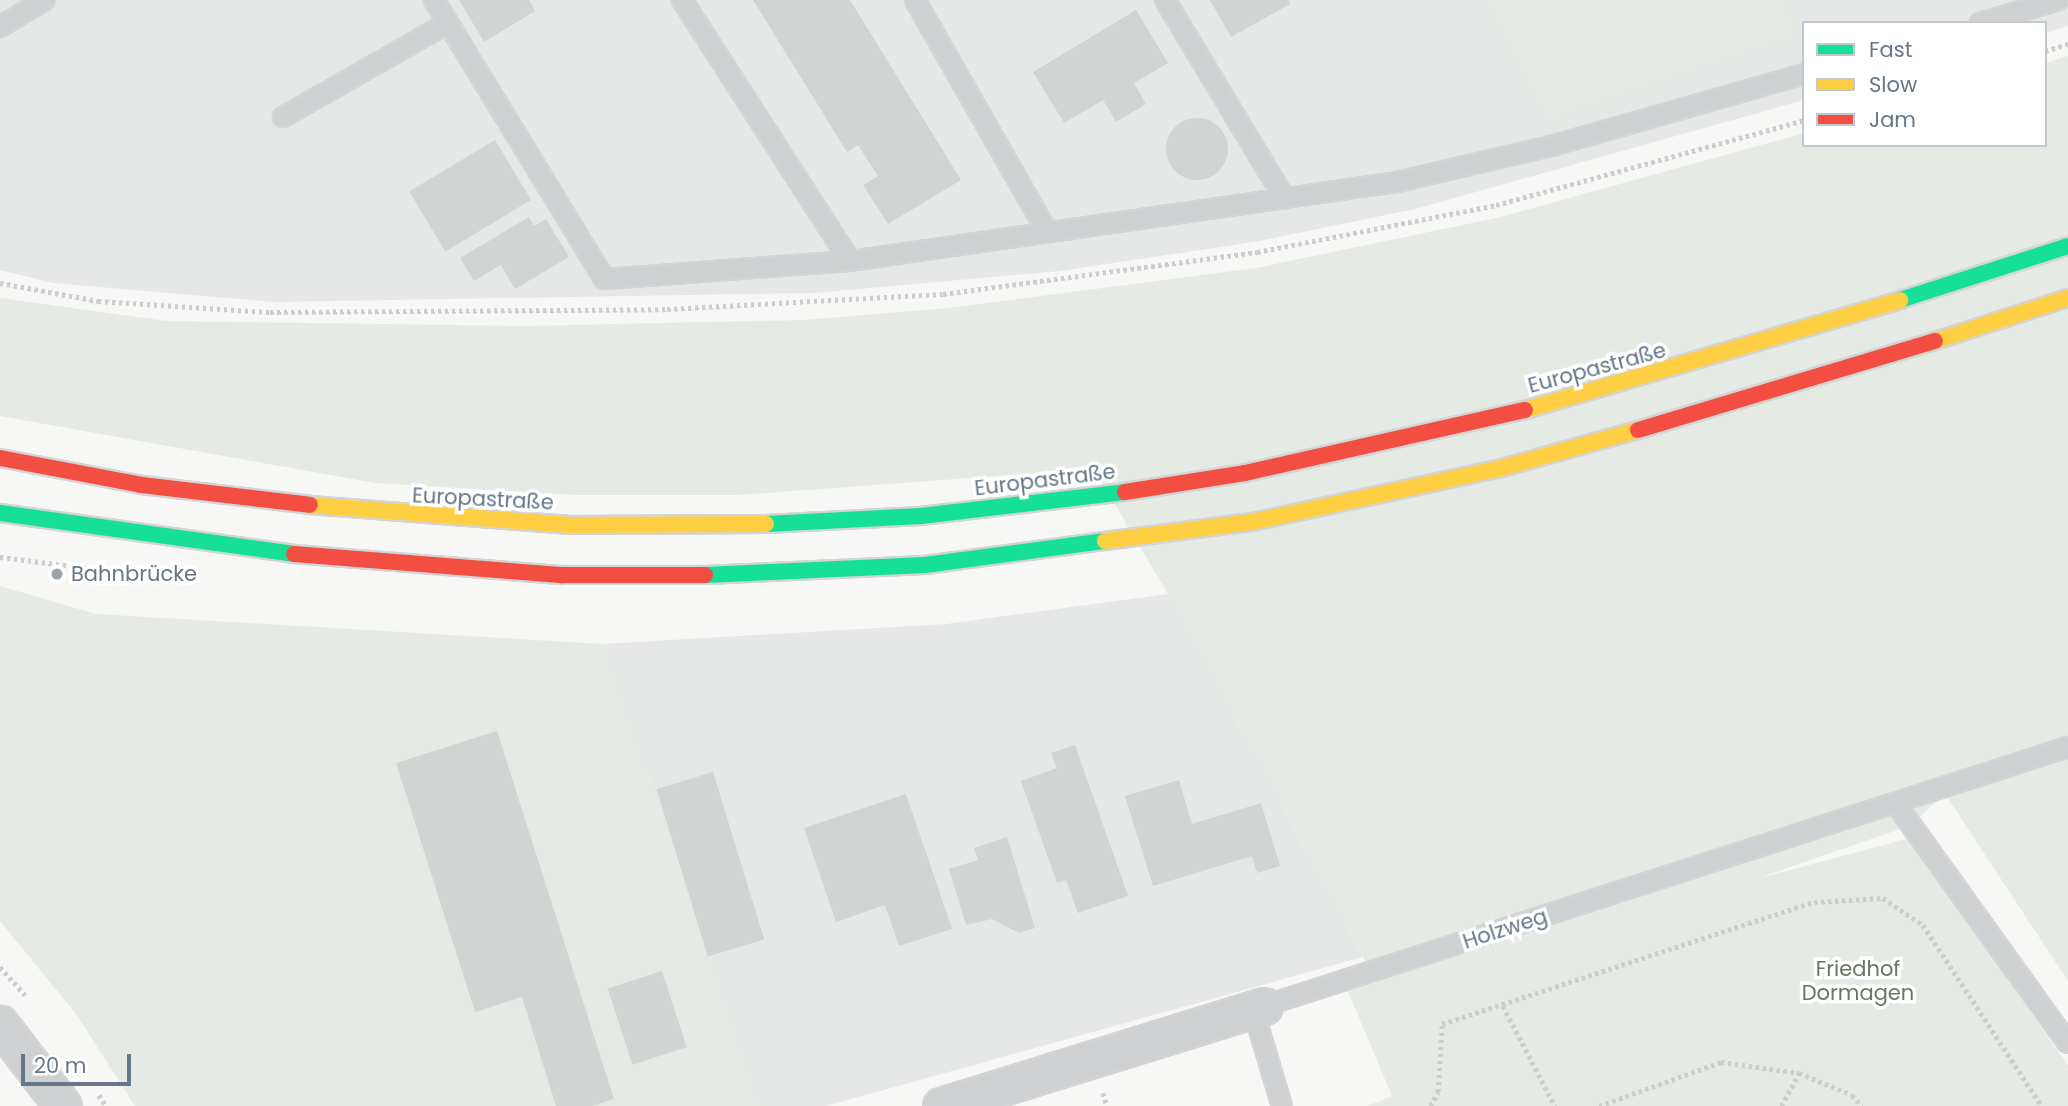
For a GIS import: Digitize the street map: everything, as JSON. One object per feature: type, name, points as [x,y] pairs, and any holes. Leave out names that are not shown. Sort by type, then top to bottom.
[{"type":"main road","name":"Europastraße","points":[[0,458],[237,499],[429,517],[567,525],[738,526],[921,516],[1096,497],[1245,473],[1485,421],[1751,348],[2068,246]]},
{"type":"main road","points":[[0,513],[234,549],[563,575],[733,575],[925,565],[1252,522],[1498,469],[1764,396],[2068,298]]},
{"type":"street","name":"Holzweg","points":[[941,1106],[1258,1008]]},
{"type":"street","points":[[0,1024],[64,1106]]},
{"type":"lane","points":[[0,27],[46,0]]},
{"type":"lane","points":[[434,0],[604,279],[850,261],[1397,182],[1555,145],[1802,75]]},
{"type":"lane","points":[[682,0],[850,261]]},
{"type":"lane","points":[[915,0],[1047,231]]},
{"type":"lane","points":[[1165,0],[1284,200]]},
{"type":"lane","points":[[1987,21],[2059,0]]},
{"type":"lane","points":[[284,117],[447,23]]},
{"type":"lane","name":"Holzweg","points":[[1258,1008],[2068,747]]},
{"type":"lane","points":[[1896,804],[2068,1043]]},
{"type":"lane","points":[[1258,1008],[1282,1106]]},
{"type":"path","points":[[2047,50],[2068,44]]},
{"type":"path","points":[[1430,1106],[1438,1092],[1442,1024],[1814,902],[1882,898],[1923,925],[2042,1106]]},
{"type":"path","points":[[1503,1006],[1555,1106]]},
{"type":"path","points":[[1599,1106],[1721,1062],[1799,1073],[1852,1095],[1863,1106]]},
{"type":"path","points":[[1781,1106],[1799,1073]]},
{"type":"shaded area","points":[[0,0],[2068,0],[2068,26],[2047,32],[2047,21],[1802,21],[1802,101],[1415,209],[1254,242],[1060,271],[814,293],[273,302],[53,283],[0,270]]},
{"type":"shaded area","points":[[1168,594],[1363,957],[826,1106],[761,1106],[603,644],[946,624]]},
{"type":"green space","points":[[1481,0],[1784,0],[1802,33],[1802,38],[1546,124]]},
{"type":"green space","name":"Friedhof Dormagen","points":[[2068,56],[2068,981],[1945,794],[1909,826],[1753,880],[1910,838],[2068,1066],[2068,1106],[1367,1106],[1392,1096],[1347,989],[1376,981],[1168,594],[1094,469],[738,495],[576,495],[375,483],[0,416],[0,298],[166,321],[524,326],[803,320],[948,308],[1256,268],[1501,217],[1802,134],[1802,147],[2047,147],[2047,62]]},
{"type":"green space","points":[[0,586],[96,614],[603,644],[761,1106],[135,1106],[76,1014],[0,921]]},
{"type":"building","points":[[459,0],[529,0],[535,11],[484,42]]},
{"type":"building","points":[[753,0],[850,0],[961,180],[888,224],[863,185],[878,176],[858,145],[847,152]]},
{"type":"building","points":[[1210,0],[1288,0],[1290,4],[1231,37]]},
{"type":"building","points":[[1136,10],[1168,63],[1134,83],[1146,104],[1116,122],[1103,100],[1064,123],[1033,72]]},
{"type":"building","points":[[1197,118],[1209,120],[1219,127],[1226,137],[1226,161],[1219,171],[1209,178],[1197,180],[1185,178],[1175,171],[1168,161],[1166,149],[1168,137],[1175,127],[1185,120]]},
{"type":"building","points":[[495,140],[531,200],[445,252],[409,192]]},
{"type":"building","points":[[529,217],[534,226],[546,219],[569,257],[515,289],[501,265],[474,281],[460,258]]},
{"type":"building","points":[[497,731],[614,1099],[592,1106],[556,1106],[522,997],[475,1012],[396,763]]},
{"type":"building","points":[[1075,745],[1128,896],[1078,913],[1066,880],[1057,883],[1021,781],[1057,768],[1051,753]]},
{"type":"building","points":[[713,772],[764,939],[708,957],[657,789]]},
{"type":"building","points":[[1179,780],[1192,824],[1261,803],[1280,866],[1257,873],[1252,856],[1153,886],[1125,796]]},
{"type":"building","points":[[906,794],[952,929],[899,946],[885,905],[836,922],[804,828]]},
{"type":"building","points":[[1007,837],[1035,928],[1019,933],[992,919],[966,925],[949,869],[978,860],[974,848]]},
{"type":"building","points":[[662,971],[687,1047],[633,1065],[608,989]]},
{"type":"traffic: fast","points":[[1900,300],[2068,246]]},
{"type":"traffic: fast","points":[[766,524],[921,516],[1125,492]]},
{"type":"traffic: fast","points":[[0,513],[294,554]]},
{"type":"traffic: fast","points":[[705,575],[925,565],[1105,541]]},
{"type":"traffic: slow","points":[[1935,341],[2068,298]]},
{"type":"traffic: slow","points":[[1525,410],[1900,300]]},
{"type":"traffic: slow","points":[[1105,541],[1252,522],[1498,469],[1638,430]]},
{"type":"traffic: slow","points":[[310,505],[567,525],[766,524]]},
{"type":"traffic: jam","points":[[1638,430],[1935,341]]},
{"type":"traffic: jam","points":[[1125,492],[1245,473],[1525,410]]},
{"type":"traffic: jam","points":[[0,458],[141,485],[310,505]]},
{"type":"traffic: jam","points":[[294,554],[563,575],[705,575]]},
{"type":"place","name":"Bahnbrücke","points":[[57,574]]}]
